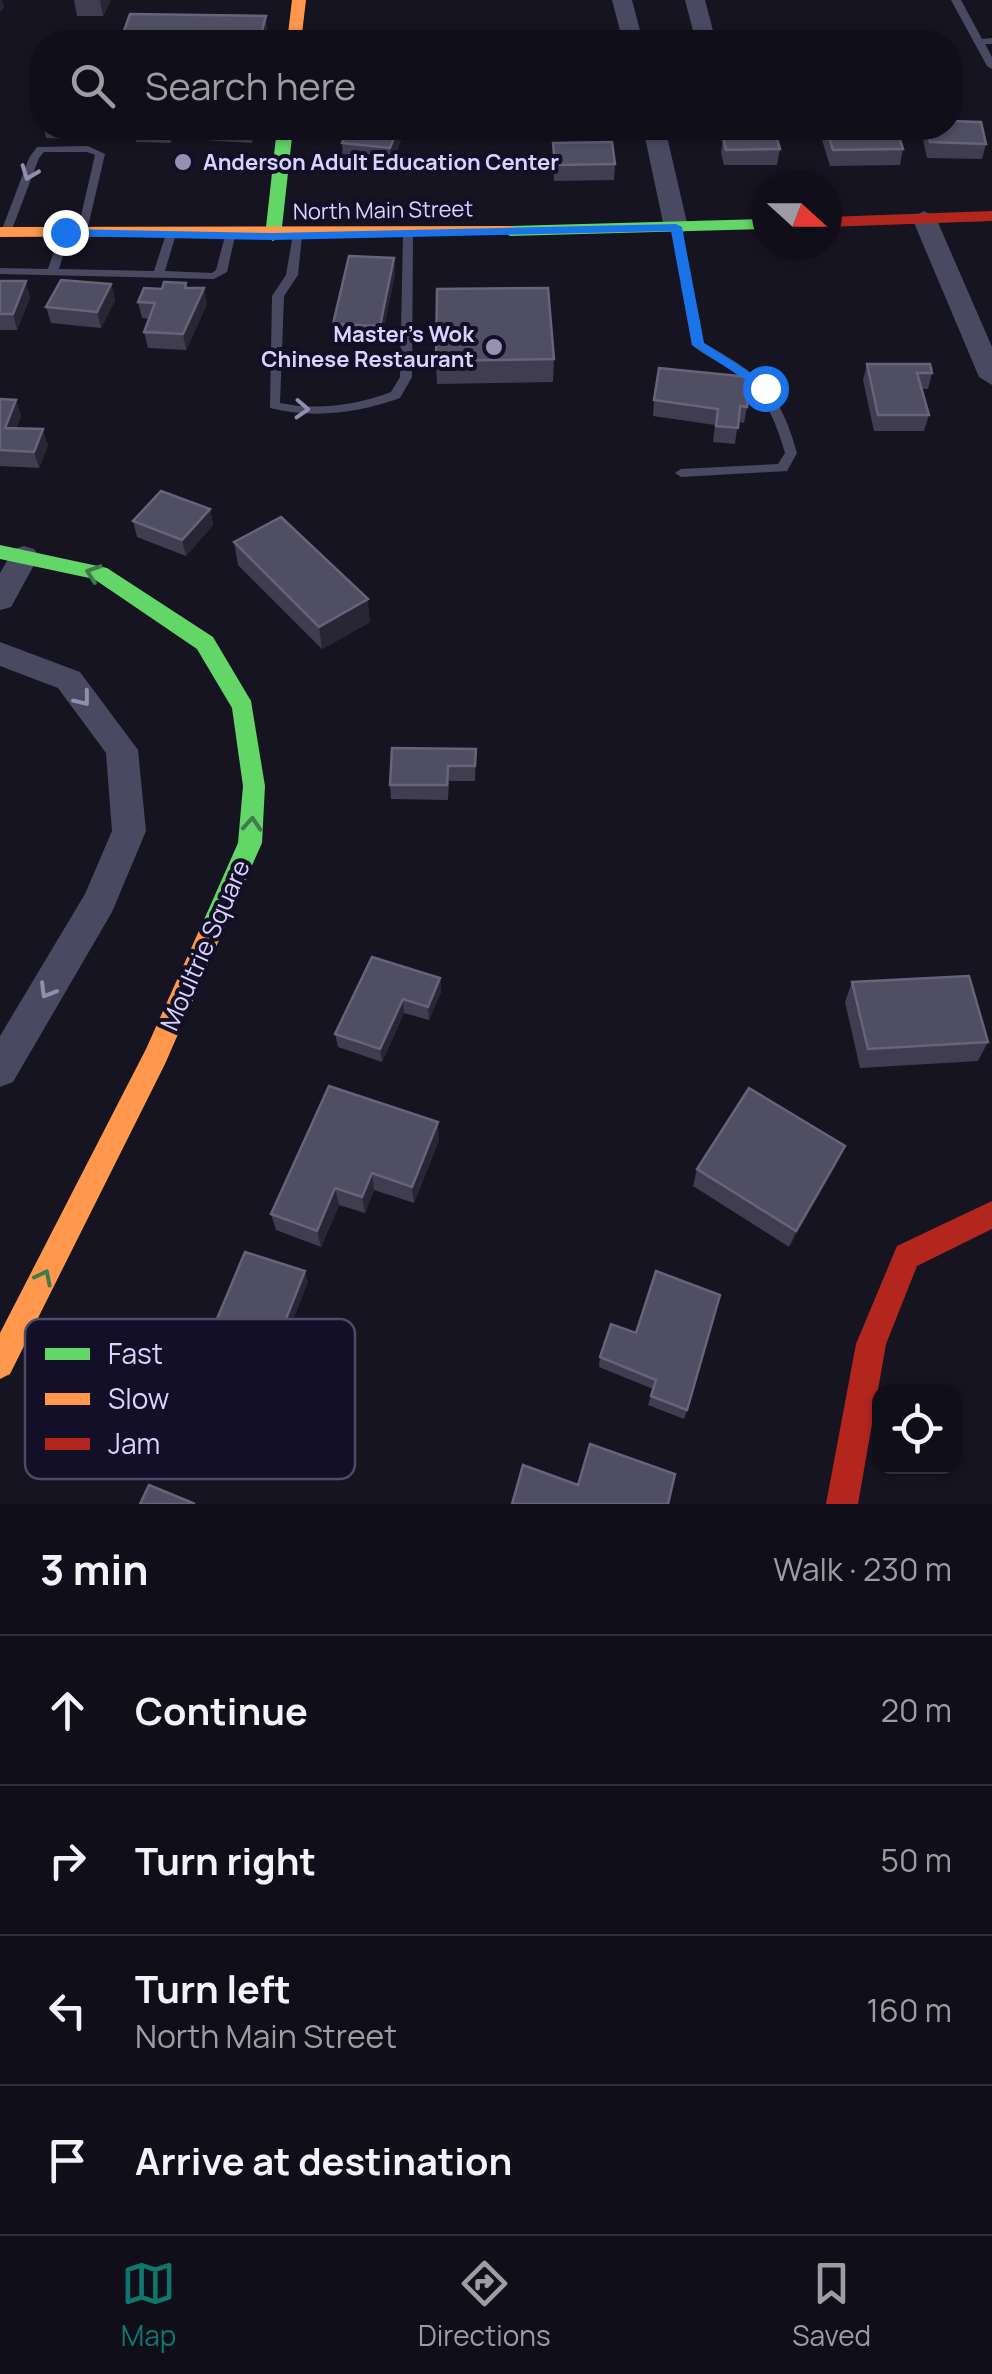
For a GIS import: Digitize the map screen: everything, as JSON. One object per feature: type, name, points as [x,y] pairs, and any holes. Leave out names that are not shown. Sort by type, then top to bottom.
[{"type":"street","points":[[295,30],[298,0]]},
{"type":"street","points":[[622,0],[630,30]]},
{"type":"street","points":[[695,0],[703,30]]},
{"type":"street","points":[[285,140],[285,236]]},
{"type":"street","points":[[657,140],[676,227]]},
{"type":"street","points":[[842,221],[992,216]]},
{"type":"street","points":[[924,218],[992,377]]},
{"type":"street","name":"North Main Street","points":[[3,232],[408,235],[752,224]]},
{"type":"street","name":"Moultrie Square","points":[[0,599],[12,554],[100,572],[205,643],[243,707],[254,786],[250,843],[156,1056],[0,1364]]},
{"type":"street","points":[[0,654],[69,680],[122,750],[128,832],[100,901],[0,1070]]},
{"type":"street","points":[[842,1504],[871,1344],[907,1256],[992,1215]]},
{"type":"lane","points":[[956,0],[992,66]]},
{"type":"lane","points":[[979,42],[992,41]]},
{"type":"lane","points":[[3,232],[34,158],[42,149],[88,149],[100,154],[74,233],[52,272]]},
{"type":"lane","points":[[676,227],[698,345],[765,388],[782,415],[791,453],[782,468],[681,472]]},
{"type":"lane","points":[[158,274],[171,234]]},
{"type":"lane","points":[[285,236],[292,275],[278,296],[274,405],[293,411],[330,410],[396,395],[406,377],[408,235]]},
{"type":"lane","points":[[0,272],[214,276],[221,272],[230,236]]},
{"type":"building","points":[[130,14],[266,16],[262,30],[124,30]]},
{"type":"building","points":[[962,121],[981,122],[986,144],[930,142],[962,140]]},
{"type":"building","points":[[343,140],[393,140],[390,148],[342,143]]},
{"type":"building","points":[[724,140],[777,140],[780,149],[726,150]]},
{"type":"building","points":[[830,140],[900,140],[903,149],[833,150]]},
{"type":"building","points":[[612,142],[615,164],[555,165],[553,143]]},
{"type":"building","points":[[349,256],[394,258],[380,326],[333,324]]},
{"type":"building","points":[[61,280],[111,284],[97,312],[46,307]]},
{"type":"building","points":[[0,281],[26,281],[13,314],[0,314]]},
{"type":"building","points":[[164,282],[204,288],[183,334],[144,332],[155,303],[138,302],[144,288],[162,289]]},
{"type":"building","name":"Master's Wok Chinese Restaurant","points":[[548,288],[554,359],[436,361],[437,289]]},
{"type":"building","points":[[867,364],[930,364],[932,373],[917,373],[929,415],[878,415]]},
{"type":"building","points":[[659,368],[750,377],[747,407],[740,406],[738,428],[716,426],[718,409],[654,400]]},
{"type":"building","points":[[0,399],[16,400],[5,428],[43,429],[34,452],[0,450]]},
{"type":"building","points":[[161,491],[210,509],[182,540],[133,521]]},
{"type":"building","points":[[281,517],[368,599],[319,627],[234,542]]},
{"type":"building","points":[[392,748],[476,749],[475,766],[448,766],[447,785],[390,785]]},
{"type":"building","points":[[372,957],[440,978],[428,1007],[403,999],[380,1049],[335,1034]]},
{"type":"building","points":[[969,976],[988,1042],[868,1049],[852,982]]},
{"type":"building","points":[[329,1086],[438,1122],[412,1187],[372,1173],[362,1197],[335,1188],[317,1231],[271,1214]]},
{"type":"building","points":[[749,1088],[845,1146],[796,1231],[697,1169]]},
{"type":"building","points":[[245,1252],[305,1271],[286,1319],[217,1319]]},
{"type":"building","points":[[656,1271],[720,1295],[687,1410],[651,1396],[656,1380],[600,1357],[611,1324],[636,1333]]},
{"type":"building","points":[[590,1444],[675,1474],[668,1504],[512,1504],[523,1465],[578,1485]]},
{"type":"building","points":[[149,1485],[195,1504],[140,1504]]},
{"type":"traffic: fast","points":[[273,236],[284,140]]},
{"type":"traffic: fast","points":[[510,231],[752,224]]},
{"type":"traffic: fast","points":[[0,552],[100,573],[205,643],[243,707],[254,786],[250,843],[211,931]]},
{"type":"traffic: slow","points":[[295,30],[299,0]]},
{"type":"traffic: slow","points":[[0,232],[510,231]]},
{"type":"traffic: slow","points":[[0,1364],[156,1056],[211,931]]},
{"type":"traffic: jam","points":[[842,221],[992,216]]},
{"type":"traffic: jam","points":[[842,1504],[871,1344],[907,1256],[992,1215]]},
{"type":"place","name":"Anderson Adult Education Center","points":[[183,162]]},
{"type":"place","name":"Master's Wok Chinese Restaurant","points":[[494,347]]},
{"type":"route","points":[[65,232],[273,236],[512,234],[676,227],[698,345],[765,388]]}]
